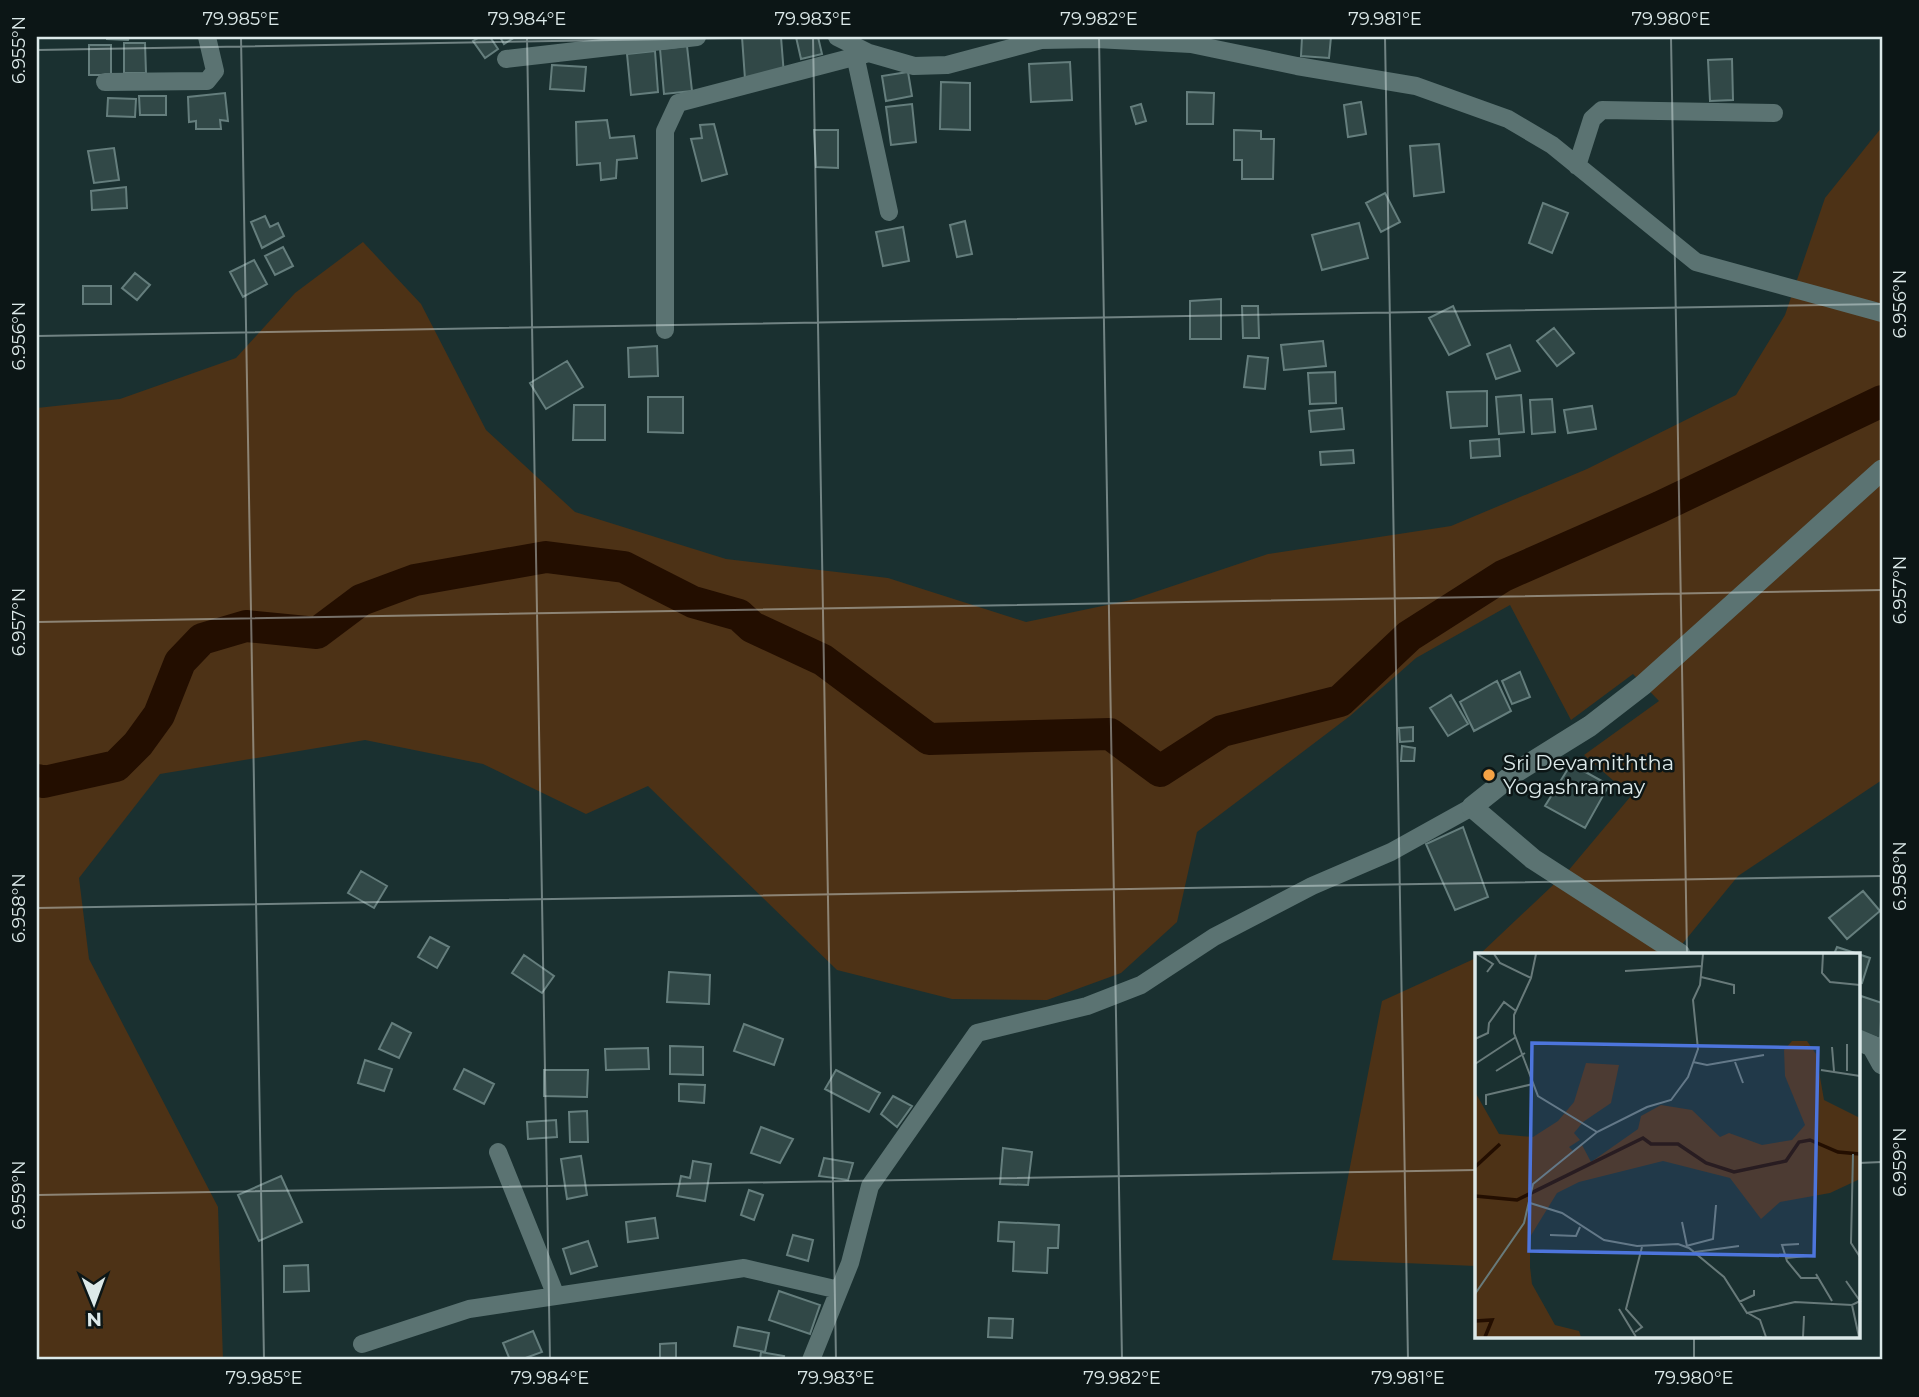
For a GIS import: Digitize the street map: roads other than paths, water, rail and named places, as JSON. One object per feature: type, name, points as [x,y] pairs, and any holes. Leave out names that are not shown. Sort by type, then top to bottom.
[{"type":"street","points":[[105,82],[207,81],[215,71],[207,37]]},
{"type":"street","points":[[506,59],[697,37]]},
{"type":"street","points":[[837,37],[862,54],[914,66],[947,65],[1041,40],[1154,39],[1416,86],[1508,119],[1552,145],[1696,262],[1882,313]]},
{"type":"street","points":[[862,54],[889,212]]},
{"type":"street","points":[[665,330],[665,131],[678,103],[862,54]]},
{"type":"street","points":[[1577,166],[1592,120],[1602,110],[1774,113]]},
{"type":"street","points":[[811,1360],[850,1264],[870,1186],[977,1033],[1087,1006],[1141,985],[1214,937],[1312,886],[1391,852],[1472,807],[1517,772],[1590,726],[1643,685],[1882,470]]},
{"type":"street","points":[[1472,807],[1533,859],[1678,953]]},
{"type":"street","points":[[1860,1041],[1872,1046],[1882,1065]]},
{"type":"street","points":[[498,1152],[556,1296]]},
{"type":"street","points":[[362,1343],[469,1309],[744,1268],[839,1290]]},
{"type":"waterway","points":[[37,780],[44,782],[116,766],[138,744],[159,715],[180,662],[202,639],[246,626],[317,633],[361,600],[415,580],[546,557],[624,567],[693,602],[739,615],[752,627],[823,660],[929,739],[1110,734],[1160,771],[1222,731],[1340,701],[1409,636],[1503,576],[1660,507],[1882,401]]},
{"type":"place","name":"Sri Devamiththa Yogashramay","points":[[1489,775]]}]
